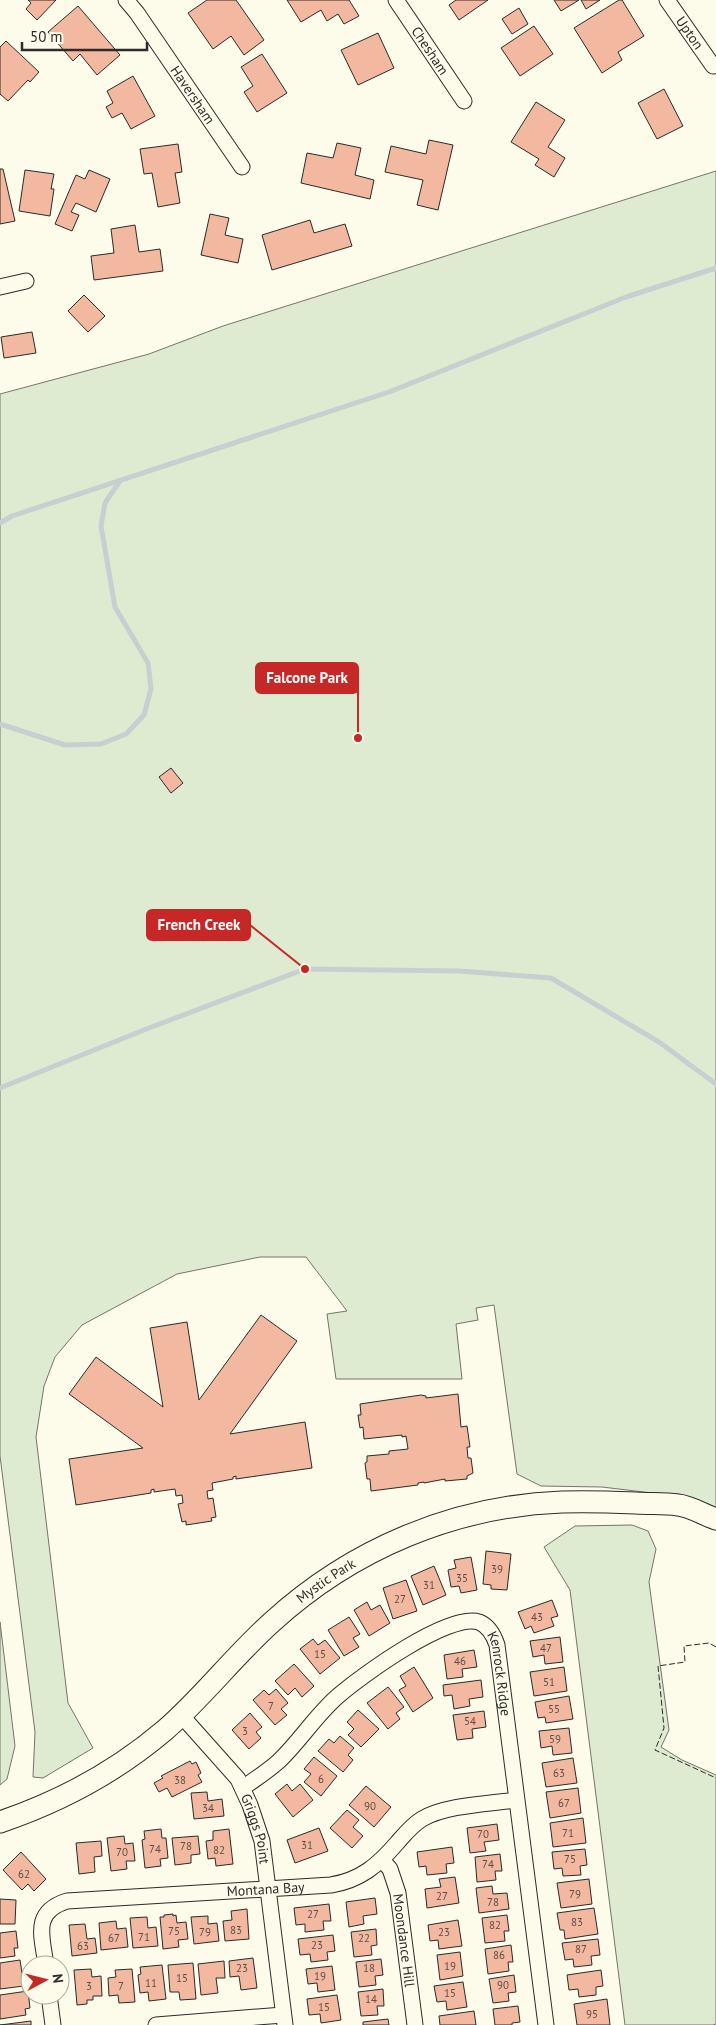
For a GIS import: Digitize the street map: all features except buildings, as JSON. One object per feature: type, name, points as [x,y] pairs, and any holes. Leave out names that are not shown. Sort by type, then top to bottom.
[{"type":"street","name":"Haversham","points":[[126,0],[242,167]]},
{"type":"street","name":"Chesham","points":[[396,0],[464,101]]},
{"type":"street","name":"Upton","points":[[667,0],[713,66]]},
{"type":"street","points":[[0,287],[26,281]]},
{"type":"street","name":"Mystic Park","points":[[0,1822],[27,1813],[80,1788],[122,1762],[164,1730],[272,1622],[312,1590],[352,1562],[390,1542],[449,1520],[487,1510],[533,1503],[580,1501],[679,1505],[716,1519]]},
{"type":"street","name":"Kenrock Ridge","points":[[243,1788],[278,1762],[337,1697],[369,1671],[412,1644],[463,1621],[482,1623],[494,1636],[497,1645],[546,2025]]},
{"type":"street","name":"Griggs Point","points":[[181,1714],[238,1780],[250,1805],[262,1841],[284,2020]]},
{"type":"street","name":"Montana Bay","points":[[45,1955],[42,1924],[44,1916],[56,1904],[67,1901],[331,1885],[347,1882],[366,1873],[382,1860],[411,1828],[423,1819],[452,1810],[516,1800]]},
{"type":"street","name":"Moondance Hill","points":[[382,1860],[390,1869],[398,1893],[415,2025]]},
{"type":"street","points":[[51,2005],[53,2025]]},
{"type":"street","points":[[156,2025],[284,2020]]},
{"type":"green space","points":[[716,171],[716,1507],[652,1493],[602,1487],[541,1486],[517,1474],[494,1305],[476,1308],[478,1320],[456,1324],[462,1379],[336,1379],[327,1314],[347,1311],[306,1257],[260,1257],[177,1274],[82,1325],[55,1357],[44,1386],[36,1437],[68,1703],[93,1748],[43,1778],[33,1777],[35,1732],[0,1456],[0,394],[149,354],[223,326]]},
{"type":"green space","points":[[632,1525],[648,1531],[656,1549],[649,1582],[669,1730],[661,1747],[682,1760],[716,1775],[716,2024],[713,2025],[625,2025],[570,1590],[544,1547],[575,1526]]},
{"type":"green space","points":[[0,1622],[15,1746],[7,1779],[0,1785]]},
{"type":"waterway","points":[[0,523],[12,516],[389,392],[626,297],[716,268]]},
{"type":"waterway","points":[[0,724],[65,745],[101,744],[126,734],[144,715],[151,689],[148,663],[115,607],[101,526],[105,503],[120,481]]},
{"type":"waterway","points":[[0,1088],[149,1028],[305,969],[459,971],[551,978],[659,1042],[716,1084]]},
{"type":"fence","points":[[716,1647],[709,1643],[684,1646],[685,1662],[658,1666],[664,1728],[655,1750],[716,1778]]},
{"type":"place","name":"Falcone Park","points":[[358,738]]},
{"type":"place","name":"French Creek","points":[[305,969]]}]
